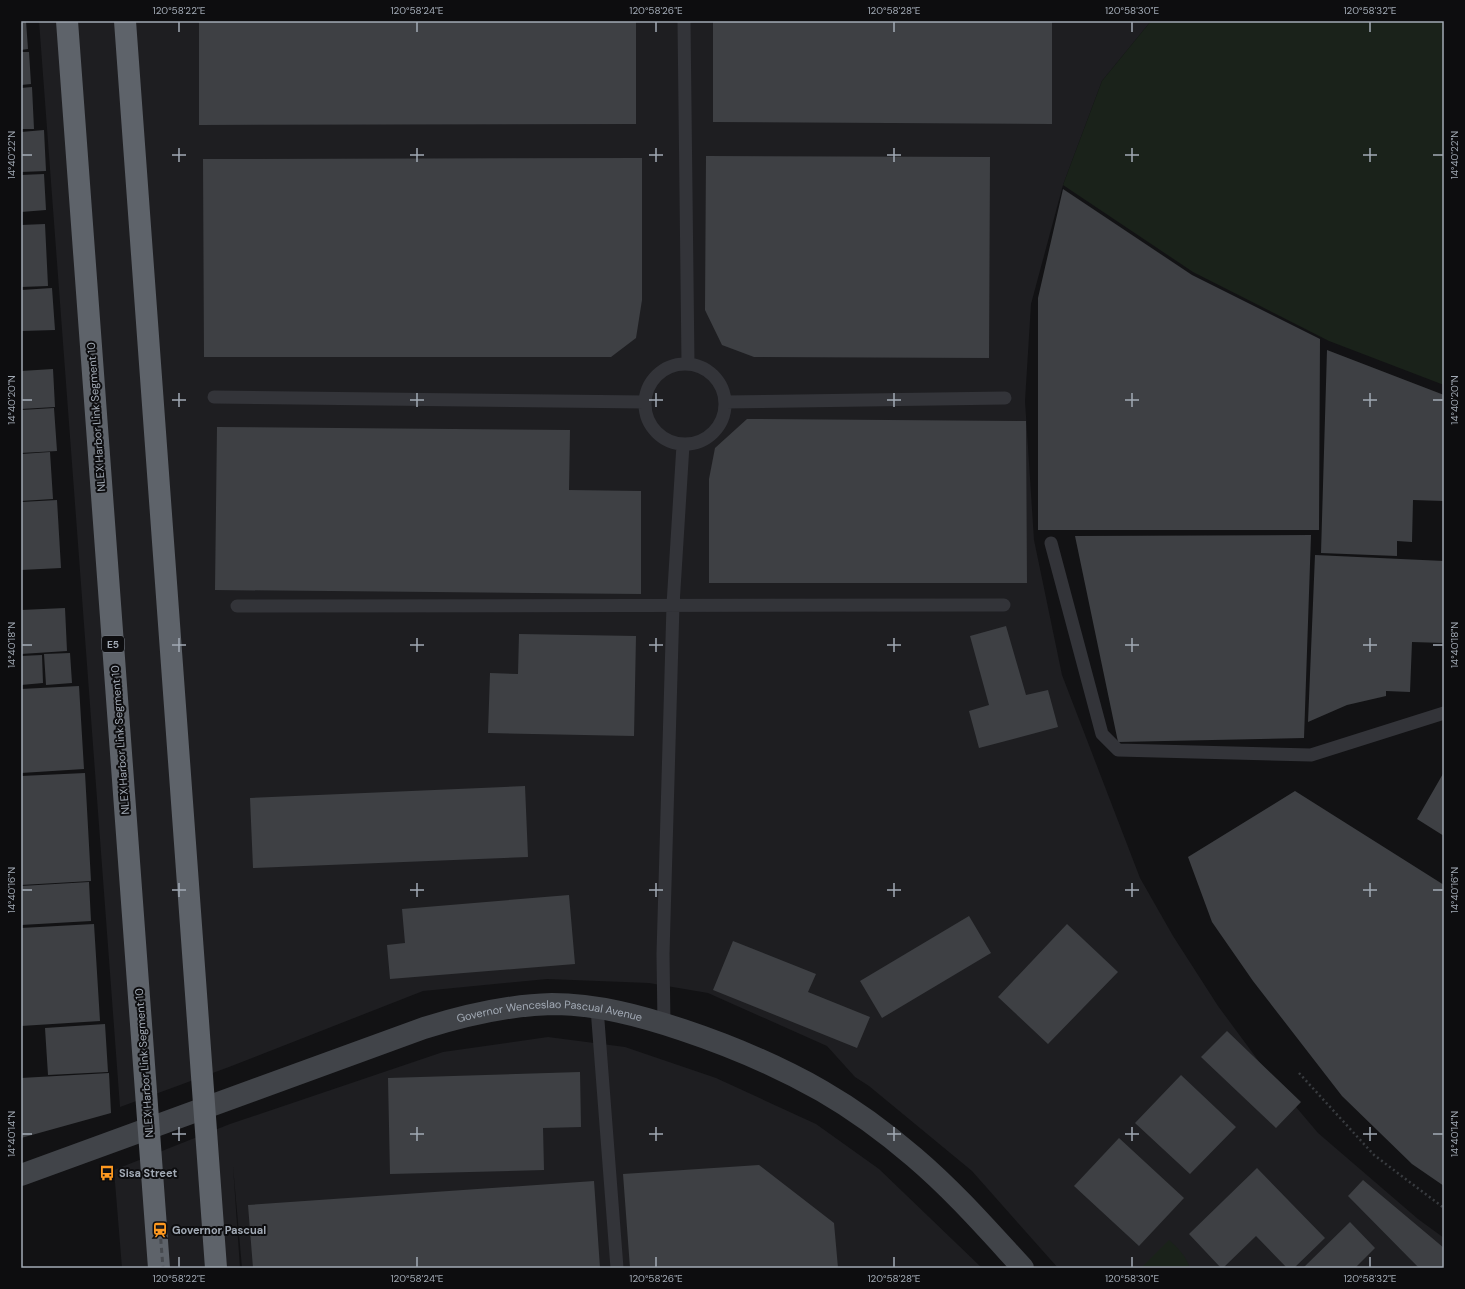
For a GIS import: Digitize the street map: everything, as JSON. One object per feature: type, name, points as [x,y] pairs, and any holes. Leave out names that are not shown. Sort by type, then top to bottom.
[{"type":"highway","name":"NLEX Harbor Link Segment 10","points":[[67,21],[159,1268]]},
{"type":"highway","points":[[125,21],[216,1268]]},
{"type":"main road","name":"Governor Wenceslao Pascual Avenue","points":[[21,1176],[424,1028],[460,1017],[489,1010],[553,1004],[597,1008],[620,1012],[664,1024],[724,1045],[793,1076],[822,1091],[861,1116],[915,1158],[960,1200],[1023,1268]]},
{"type":"lane","points":[[684,21],[688,364]]},
{"type":"lane","points":[[688,364],[704,369],[717,379],[724,394],[725,411],[718,428],[704,440],[683,445],[667,440],[651,426],[644,407],[647,390],[656,375],[671,367],[688,364]]},
{"type":"lane","points":[[214,397],[645,402]]},
{"type":"lane","points":[[725,402],[1005,398]]},
{"type":"lane","points":[[664,1024],[663,954],[673,605],[683,445]]},
{"type":"lane","points":[[1052,543],[1102,734],[1118,750],[1311,755],[1444,713]]},
{"type":"lane","points":[[237,606],[1004,604]]},
{"type":"lane","points":[[597,1008],[617,1268]]},
{"type":"path","points":[[1299,1073],[1374,1155],[1444,1208]]},
{"type":"shaded area","points":[[39,21],[1151,21],[1102,81],[1063,185],[1031,304],[1025,401],[1034,540],[1062,675],[1140,878],[1173,936],[1218,1006],[1269,1075],[1318,1133],[1418,1219],[1444,1238],[1444,1268],[1058,1268],[972,1171],[869,1086],[855,1077],[827,1046],[708,993],[649,983],[547,979],[423,991],[229,1067],[120,1107]]},
{"type":"shaded area","points":[[1151,21],[1444,21],[1444,385],[1329,341],[1193,272],[1063,185],[1102,81]]},
{"type":"shaded area","points":[[548,1037],[625,1047],[716,1078],[816,1124],[879,1169],[982,1268],[242,1268],[233,1166],[240,1268],[122,1268],[114,1170],[230,1124],[443,1052]]},
{"type":"shaded area","points":[[1169,1240],[1181,1252],[1190,1268],[1141,1268]]},
{"type":"building","points":[[21,21],[26,21],[28,49],[21,50]]},
{"type":"building","points":[[199,21],[636,21],[636,124],[199,125]]},
{"type":"building","points":[[713,21],[1052,21],[1052,124],[713,122]]},
{"type":"building","points":[[21,52],[29,52],[31,84],[21,85]]},
{"type":"building","points":[[32,87],[34,129],[21,129],[21,88]]},
{"type":"building","points":[[44,130],[46,171],[21,172],[21,132]]},
{"type":"building","points":[[706,156],[990,157],[989,358],[754,357],[722,345],[705,310]]},
{"type":"building","points":[[642,158],[642,300],[636,338],[611,357],[204,357],[203,159]]},
{"type":"building","points":[[44,174],[46,210],[21,212],[21,175]]},
{"type":"building","points":[[1063,189],[1192,275],[1320,339],[1319,530],[1038,530],[1038,298]]},
{"type":"building","points":[[45,224],[48,286],[21,287],[21,225]]},
{"type":"building","points":[[52,288],[55,330],[21,331],[21,290]]},
{"type":"building","points":[[1327,350],[1444,395],[1444,501],[1413,500],[1412,542],[1397,541],[1397,556],[1321,553]]},
{"type":"building","points":[[53,369],[55,407],[21,409],[21,371]]},
{"type":"building","points":[[54,408],[57,451],[21,453],[21,410]]},
{"type":"building","points":[[747,419],[1026,421],[1027,583],[709,583],[709,479],[715,448]]},
{"type":"building","points":[[217,427],[570,430],[569,490],[641,491],[641,594],[215,590]]},
{"type":"building","points":[[50,452],[53,499],[21,501],[21,454]]},
{"type":"building","points":[[57,500],[61,568],[21,570],[21,502]]},
{"type":"building","points":[[1311,535],[1304,738],[1118,742],[1075,536]]},
{"type":"building","points":[[1315,555],[1444,561],[1444,643],[1412,642],[1410,692],[1386,691],[1386,696],[1347,705],[1308,722]]},
{"type":"building","points":[[65,608],[67,651],[21,654],[21,610]]},
{"type":"building","points":[[1006,626],[1026,695],[1048,690],[1058,727],[979,748],[969,711],[989,705],[970,636]]},
{"type":"building","points":[[519,634],[636,636],[634,736],[488,733],[490,673],[518,674]]},
{"type":"building","points":[[70,653],[72,683],[46,685],[44,654]]},
{"type":"building","points":[[42,655],[43,683],[21,685],[21,656]]},
{"type":"building","points":[[79,686],[84,769],[21,773],[21,689]]},
{"type":"building","points":[[1444,772],[1444,836],[1417,819]]},
{"type":"building","points":[[85,773],[91,881],[21,885],[21,776]]},
{"type":"building","points":[[525,786],[528,857],[253,868],[250,798]]},
{"type":"building","points":[[1295,791],[1444,885],[1444,1186],[1412,1164],[1342,1096],[1253,981],[1212,922],[1188,857]]},
{"type":"building","points":[[89,882],[91,921],[21,925],[21,886]]},
{"type":"building","points":[[569,895],[575,964],[390,979],[387,945],[405,943],[402,909]]},
{"type":"building","points":[[969,916],[991,953],[882,1018],[860,981]]},
{"type":"building","points":[[94,924],[100,1021],[21,1026],[21,928]]},
{"type":"building","points":[[1067,924],[1118,972],[1048,1044],[998,997]]},
{"type":"building","points":[[733,941],[816,974],[808,992],[870,1017],[857,1048],[713,990]]},
{"type":"building","points":[[105,1024],[108,1072],[48,1075],[45,1028]]},
{"type":"building","points":[[1227,1031],[1301,1102],[1276,1128],[1201,1057]]},
{"type":"building","points":[[580,1072],[581,1127],[543,1128],[544,1170],[390,1174],[388,1078]]},
{"type":"building","points":[[109,1073],[111,1113],[21,1138],[21,1078]]},
{"type":"building","points":[[1181,1075],[1236,1127],[1190,1174],[1135,1123]]},
{"type":"building","points":[[1119,1138],[1184,1198],[1139,1246],[1074,1186]]},
{"type":"building","points":[[759,1165],[834,1223],[838,1268],[630,1268],[623,1174]]},
{"type":"building","points":[[1257,1168],[1325,1238],[1294,1268],[1287,1268],[1256,1236],[1223,1268],[1221,1268],[1189,1234]]},
{"type":"building","points":[[1363,1180],[1444,1248],[1444,1268],[1419,1268],[1348,1196]]},
{"type":"building","points":[[594,1181],[600,1268],[253,1268],[248,1205]]},
{"type":"building","points":[[1350,1222],[1375,1248],[1355,1268],[1303,1268]]},
{"type":"railway","points":[[160,1230],[163,1268]]},
{"type":"place","name":"Sisa Street","points":[[107,1173]]},
{"type":"place","name":"Governor Pascual","points":[[160,1230]]}]
